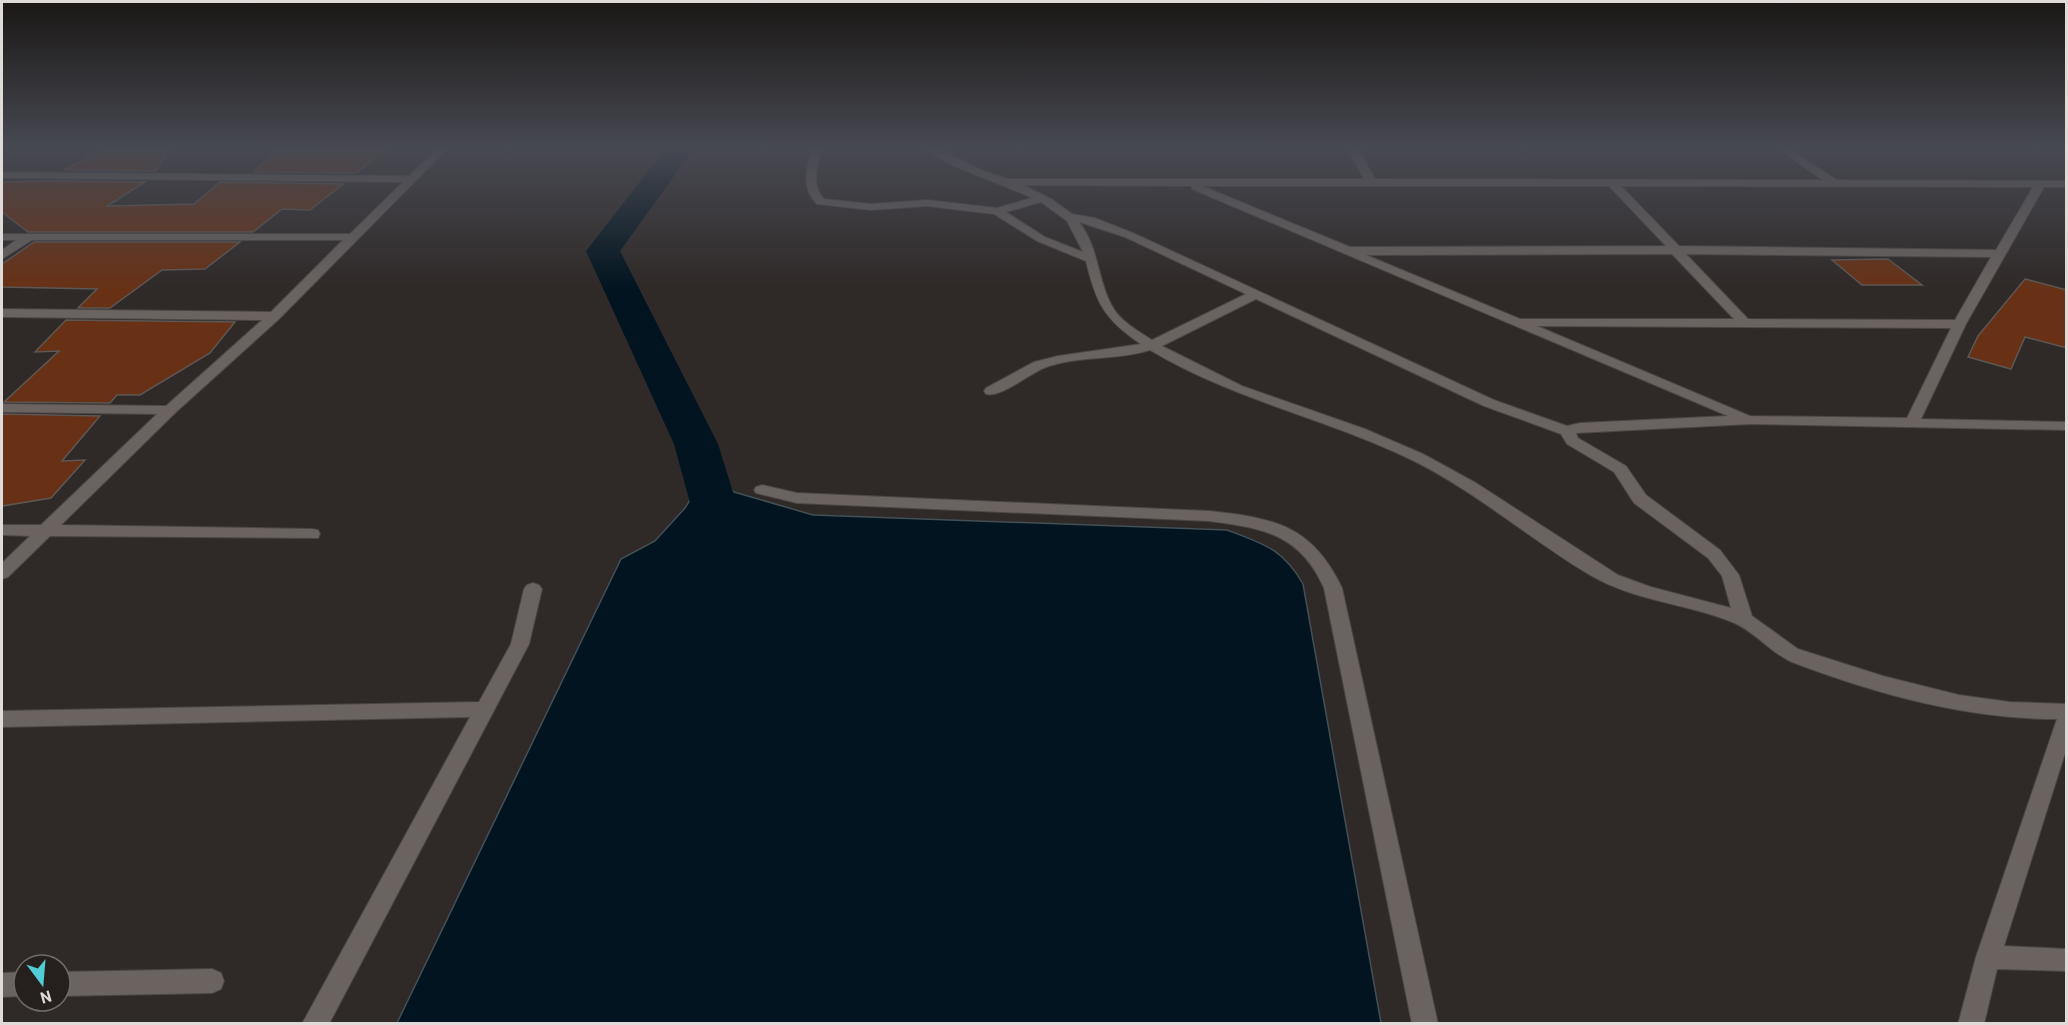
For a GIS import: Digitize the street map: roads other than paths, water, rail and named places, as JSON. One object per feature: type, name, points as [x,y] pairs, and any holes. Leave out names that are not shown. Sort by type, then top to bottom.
[{"type":"street","points":[[2,573],[170,410],[274,316],[394,195]]},
{"type":"street","points":[[814,195],[821,202],[871,207],[927,203],[997,211],[1041,199]]},
{"type":"street","points":[[1033,195],[1070,217],[1101,224],[1489,403],[1567,431],[1580,427],[1751,420],[1913,421],[2067,426]]},
{"type":"street","points":[[1214,195],[1751,420]]},
{"type":"street","points":[[1624,195],[1743,321]]},
{"type":"street","points":[[1913,421],[1959,324],[2034,195]]},
{"type":"street","points":[[997,211],[1041,239],[1091,259]]},
{"type":"street","points":[[1070,217],[1082,233],[1106,307],[1119,321],[1152,345],[1189,367],[1287,408],[1390,444],[1444,470],[1513,513],[1595,571],[1614,580],[1744,620],[1779,648],[1795,656],[1949,703],[2017,712],[2067,711]]},
{"type":"street","points":[[2,237],[352,237]]},
{"type":"street","points":[[2,255],[28,237]]},
{"type":"street","points":[[1347,251],[1678,250],[2001,254]]},
{"type":"street","points":[[992,391],[1040,365],[1058,360],[1133,351],[1152,345],[1254,295]]},
{"type":"street","points":[[2,313],[274,316]]},
{"type":"street","points":[[1513,322],[1743,321],[1959,324]]},
{"type":"street","points":[[2,408],[170,410]]},
{"type":"street","points":[[1567,431],[1572,441],[1620,469],[1640,499],[1714,554],[1730,575],[1744,620]]},
{"type":"street","points":[[762,490],[797,498],[1209,516],[1258,522],[1291,534],[1326,568],[1333,588],[1425,1023]]},
{"type":"street","points":[[2,530],[312,534]]},
{"type":"street","points":[[315,1023],[520,644],[533,590]]},
{"type":"street","points":[[2,719],[485,709]]},
{"type":"street","points":[[1971,1023],[1988,957],[2067,720]]},
{"type":"street","points":[[1988,957],[2067,960]]},
{"type":"street","points":[[72,984],[213,981]]},
{"type":"water","points":[[723,483],[734,492],[813,515],[1227,530],[1262,544],[1280,555],[1296,572],[1303,584],[1381,1023],[397,1023],[621,559],[655,541],[685,508],[697,489]]},
{"type":"waterway","points":[[645,195],[603,251],[696,444],[726,547]]}]
